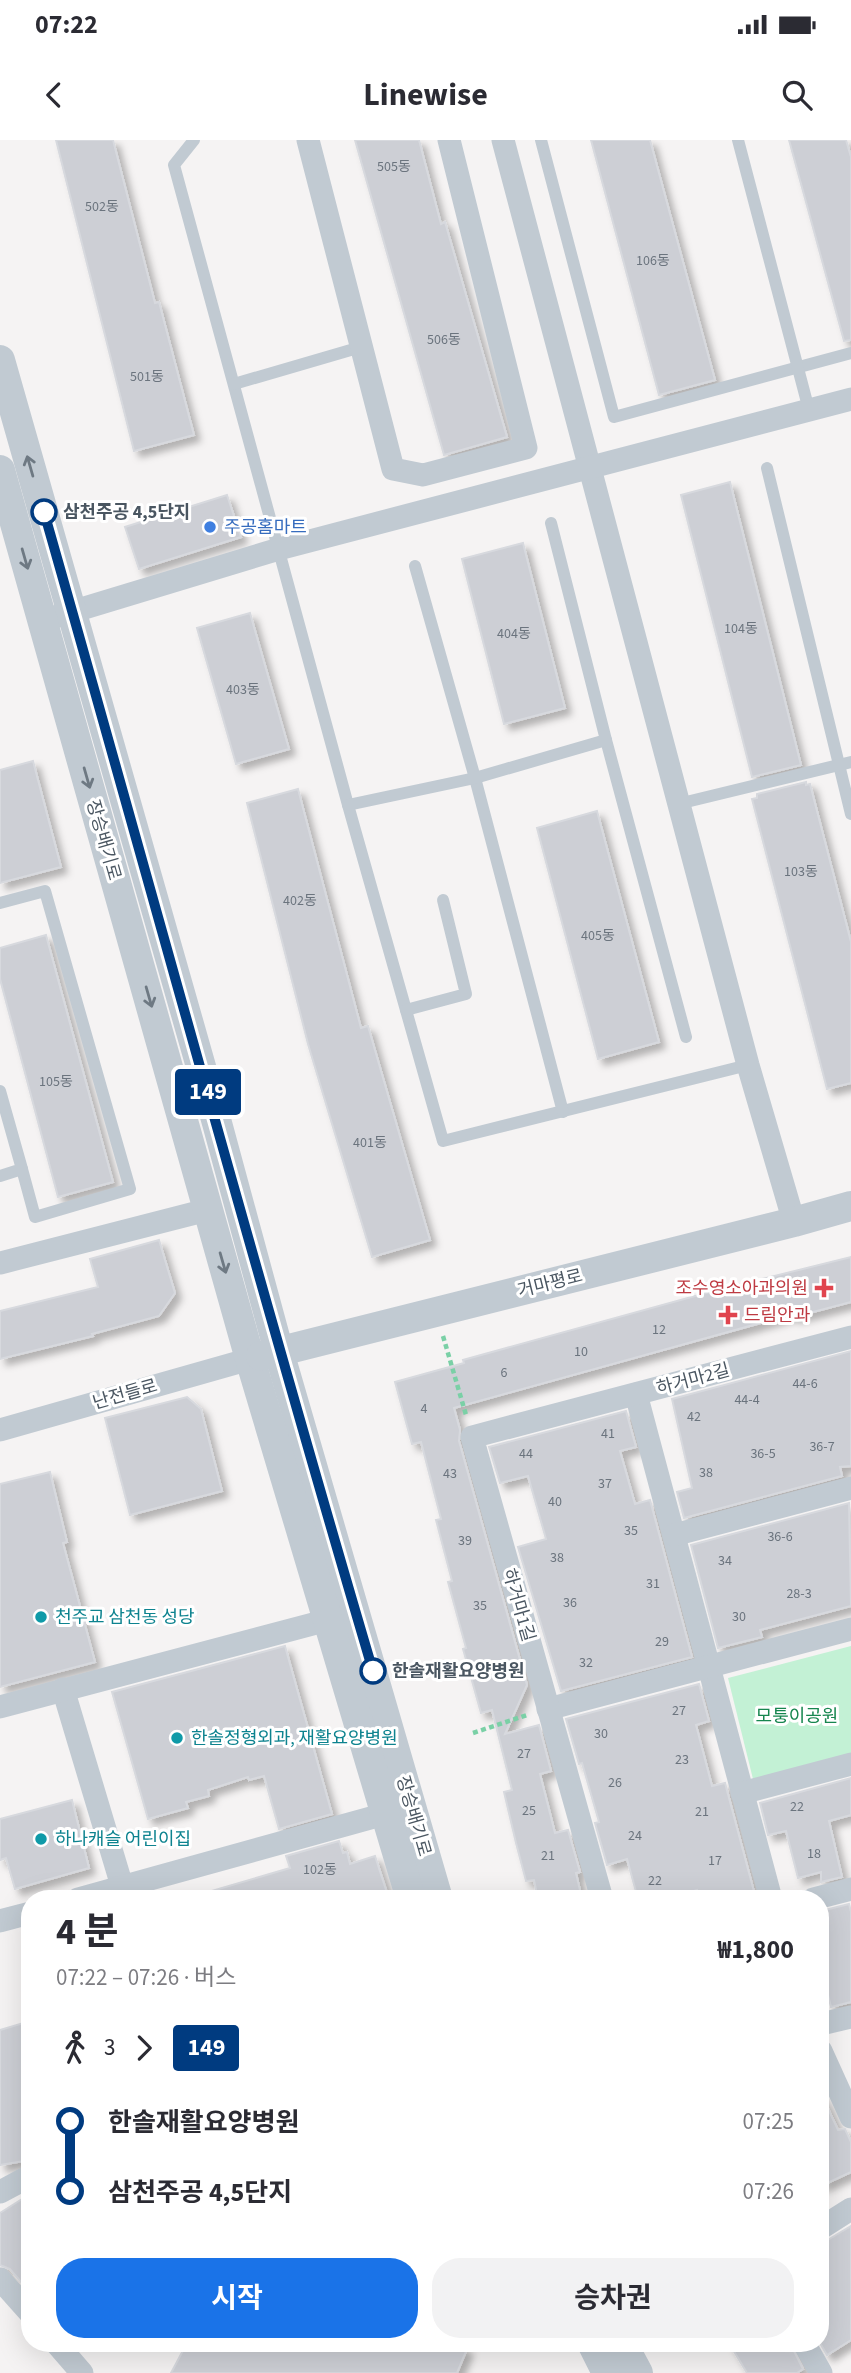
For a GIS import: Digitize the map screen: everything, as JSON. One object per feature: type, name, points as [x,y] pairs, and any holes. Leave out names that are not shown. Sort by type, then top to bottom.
[{"type":"street","points":[[308,140],[393,468],[423,475],[526,447],[449,140]]},
{"type":"street","points":[[503,140],[748,1065],[794,1222]]},
{"type":"street","name":"장승배기로","points":[[0,360],[234,1184],[279,1352],[435,1890]]},
{"type":"street","points":[[42,621],[279,550],[851,399]]},
{"type":"street","name":"장승배기로","points":[[0,470],[207,1210],[408,1890]]},
{"type":"street","name":"거마평로","points":[[250,1359],[851,1206]]},
{"type":"street","points":[[0,1264],[207,1210]]},
{"type":"street","name":"하거마2길","points":[[769,1890],[636,1394],[851,1337]]},
{"type":"street","name":"난전들로","points":[[0,1430],[250,1359]]},
{"type":"street","points":[[472,1437],[636,1394]]},
{"type":"street","name":"하거마1길","points":[[472,1437],[598,1890]]},
{"type":"street","points":[[674,1535],[851,1488]]},
{"type":"street","points":[[0,1707],[328,1620]]},
{"type":"street","points":[[548,1709],[851,1629]]},
{"type":"street","points":[[63,1689],[122,1886]]},
{"type":"street","points":[[742,1793],[851,1764]]},
{"type":"street","name":"장승배기로","points":[[108,1890],[385,1814]]},
{"type":"street","points":[[829,1895],[851,1889]]},
{"type":"street","points":[[0,1921],[21,1915]]},
{"type":"street","points":[[829,2022],[851,2017]]},
{"type":"street","points":[[829,2069],[851,2118]]},
{"type":"street","points":[[0,2192],[21,2181]]},
{"type":"street","points":[[829,2223],[851,2209]]},
{"type":"street","points":[[0,2279],[21,2303]]},
{"type":"street","points":[[64,2352],[82,2373]]},
{"type":"street","points":[[809,2352],[821,2373]]},
{"type":"lane","points":[[194,140],[174,165],[348,805],[443,1141],[748,1065]]},
{"type":"lane","points":[[541,140],[614,417],[851,353]]},
{"type":"lane","points":[[738,140],[810,410]]},
{"type":"lane","points":[[234,384],[361,347]]},
{"type":"lane","points":[[767,468],[844,764],[851,814]]},
{"type":"lane","points":[[551,523],[686,1037]]},
{"type":"lane","points":[[415,566],[475,778],[563,1112]]},
{"type":"lane","points":[[348,805],[475,778],[606,740]]},
{"type":"lane","points":[[678,804],[844,764]]},
{"type":"lane","points":[[0,903],[45,891],[130,1189],[35,1217],[0,1091]]},
{"type":"lane","points":[[406,1010],[466,994],[443,900]]},
{"type":"lane","points":[[0,1176],[22,1169]]},
{"type":"path","points":[[436,1312],[472,1437]]},
{"type":"path","points":[[473,1733],[548,1709]]},
{"type":"green space","name":"모퉁이공원","points":[[851,1646],[851,1757],[754,1783],[728,1678]]},
{"type":"building","points":[[56,140],[113,140],[155,303],[159,302],[194,435],[134,451]]},
{"type":"building","points":[[355,140],[419,140],[441,224],[445,222],[507,437],[444,455]]},
{"type":"building","points":[[591,140],[650,140],[715,380],[659,395]]},
{"type":"building","points":[[789,140],[846,140],[851,157],[851,340],[844,341]]},
{"type":"building","points":[[730,482],[801,765],[752,777],[681,495]]},
{"type":"building","points":[[227,495],[241,537],[139,569],[125,527]]},
{"type":"building","points":[[523,543],[565,708],[504,724],[462,559]]},
{"type":"building","points":[[250,613],[289,749],[236,764],[197,628]]},
{"type":"building","points":[[33,761],[61,867],[0,883],[0,770]]},
{"type":"building","points":[[806,782],[806,785],[810,784],[851,942],[851,1083],[827,1089],[752,799],[757,798],[757,794]]},
{"type":"building","points":[[298,789],[361,1028],[368,1026],[430,1240],[372,1257],[308,1044],[247,803]]},
{"type":"building","points":[[597,811],[659,1042],[598,1059],[537,828]]},
{"type":"building","points":[[46,935],[113,1182],[58,1197],[0,979],[0,948]]},
{"type":"building","points":[[159,1240],[175,1293],[159,1316],[0,1359],[0,1311],[98,1287],[90,1259]]},
{"type":"building","points":[[851,1257],[851,1302],[794,1317],[793,1314],[454,1408],[460,1430],[459,1441],[527,1685],[505,1734],[539,1725],[551,1771],[540,1774],[555,1833],[568,1830],[580,1872],[576,1873],[580,1890],[536,1890],[534,1880],[526,1881],[516,1843],[504,1792],[512,1790],[492,1710],[481,1713],[463,1649],[466,1648],[448,1582],[452,1581],[436,1520],[441,1519],[421,1442],[412,1444],[395,1382],[464,1363],[463,1360],[706,1293]]},
{"type":"building","points":[[851,1351],[851,1466],[840,1467],[842,1476],[684,1518],[677,1492],[692,1488],[672,1399]]},
{"type":"building","points":[[187,1397],[201,1409],[222,1491],[130,1515],[105,1418]]},
{"type":"building","points":[[626,1411],[636,1447],[620,1451],[635,1504],[650,1500],[692,1657],[561,1691],[518,1547],[546,1539],[528,1476],[500,1483],[489,1447]]},
{"type":"building","name":"천주교 삼천동 성당","points":[[50,1472],[67,1542],[63,1543],[95,1662],[0,1687],[0,1484]]},
{"type":"building","points":[[849,1503],[851,1606],[760,1630],[762,1637],[718,1648],[691,1545]]},
{"type":"building","name":"한솔정형외과, 재활요양병원","points":[[285,1646],[332,1814],[279,1829],[264,1776],[249,1780],[248,1777],[208,1790],[209,1796],[186,1802],[188,1808],[148,1819],[112,1692]]},
{"type":"building","points":[[699,1684],[709,1721],[696,1725],[712,1786],[725,1783],[754,1890],[636,1890],[627,1859],[607,1865],[595,1823],[599,1822],[566,1719]]},
{"type":"building","points":[[851,1778],[851,1815],[829,1821],[842,1877],[821,1882],[821,1872],[798,1878],[786,1831],[768,1835],[760,1803]]},
{"type":"building","name":"하나캐슬 어린이집","points":[[72,1800],[89,1868],[15,1889],[6,1858],[0,1860],[0,1819]]},
{"type":"building","points":[[339,1841],[343,1853],[347,1852],[350,1864],[375,1856],[386,1890],[215,1890],[290,1868],[286,1856]]},
{"type":"building","points":[[849,1904],[851,1912],[851,2002],[831,2007],[829,1999],[829,1909]]},
{"type":"building","points":[[21,2024],[21,2162],[0,2165],[0,2030]]},
{"type":"building","points":[[829,2111],[838,2130],[845,2129],[851,2142],[851,2172],[829,2182]]},
{"type":"building","points":[[21,2200],[21,2282],[10,2269],[0,2265],[0,2213]]},
{"type":"building","points":[[851,2226],[851,2340],[827,2355],[825,2352],[829,2352],[829,2239]]},
{"type":"building","points":[[182,2352],[466,2352],[457,2373],[171,2373]]},
{"type":"building","points":[[734,2352],[794,2352],[803,2369],[797,2373],[747,2373]]},
{"type":"bus line","name":"149","points":[[44,512],[279,1352],[373,1671]]},
{"type":"place","name":"삼천주공 4,5단지","points":[[44,512]]},
{"type":"place","name":"주공홈마트","points":[[210,527]]},
{"type":"place","name":"조수영소아과의원","points":[[824,1288]]},
{"type":"place","name":"드림안과","points":[[728,1315]]},
{"type":"place","name":"천주교 삼천동 성당","points":[[41,1617]]},
{"type":"place","name":"한솔재활요양병원","points":[[373,1671]]},
{"type":"place","name":"한솔정형외과, 재활요양병원","points":[[177,1738]]},
{"type":"place","name":"하나캐슬 어린이집","points":[[41,1839]]}]
